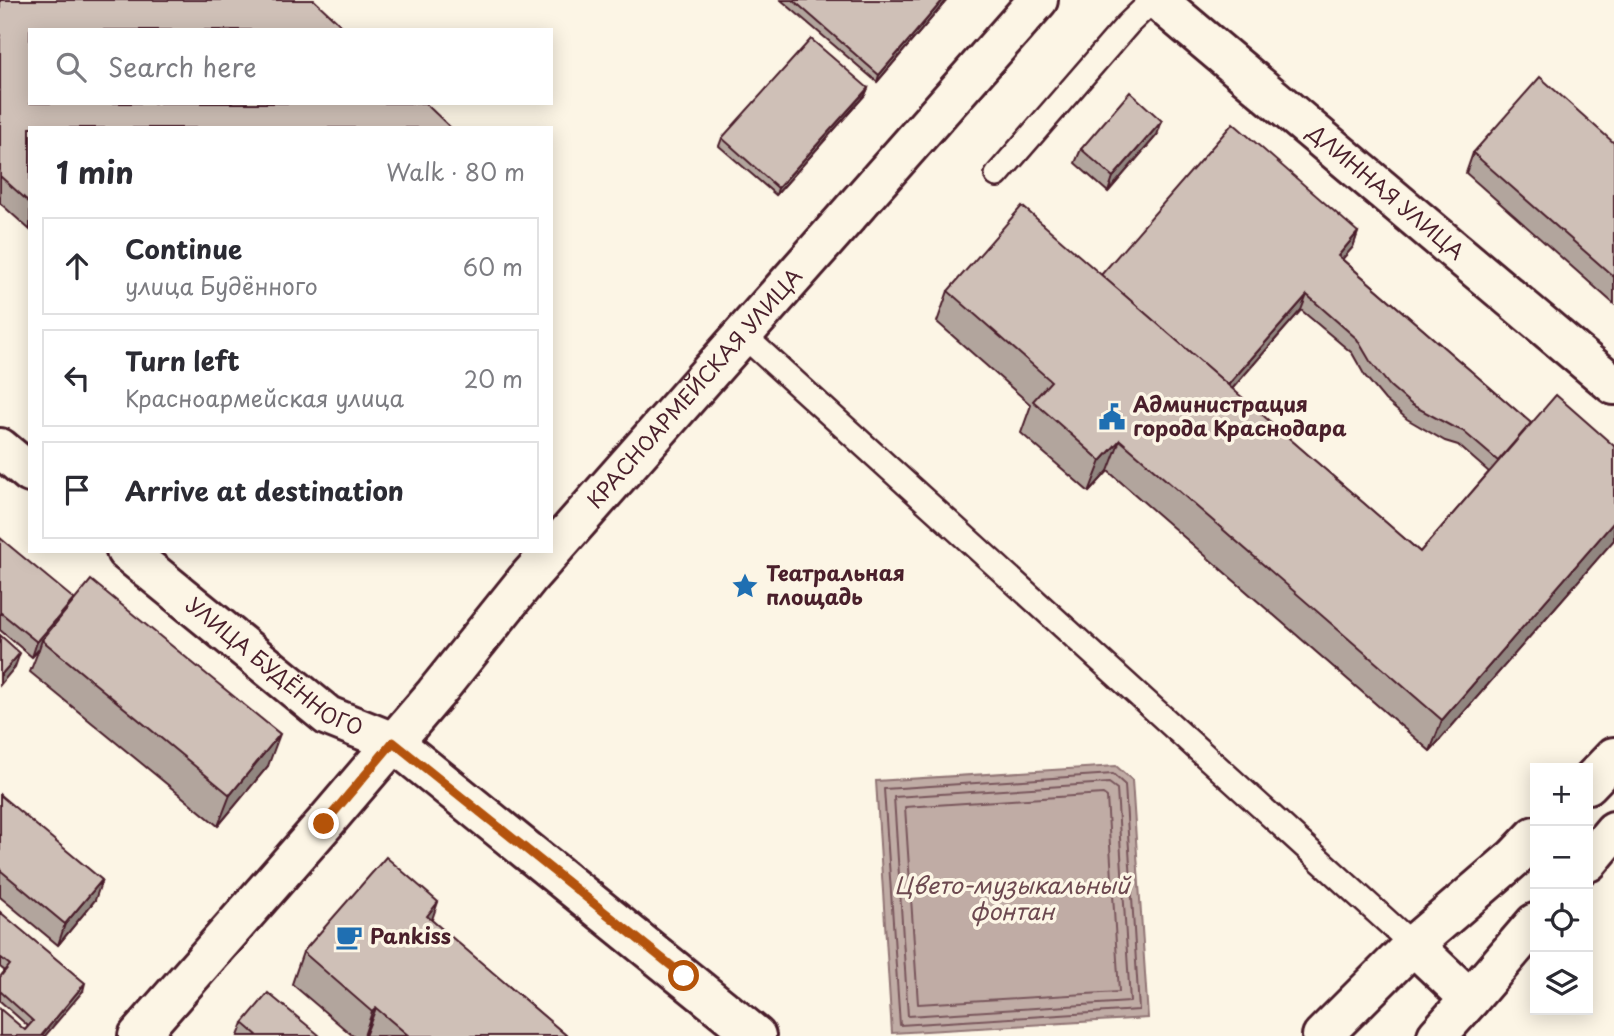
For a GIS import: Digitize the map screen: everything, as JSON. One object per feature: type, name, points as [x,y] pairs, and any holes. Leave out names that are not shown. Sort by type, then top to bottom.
[{"type":"street","name":"КРАСНОАРМЕЙСКАЯ УЛИЦА","points":[[553,550],[1038,0]]},
{"type":"street","name":"ДЛИННАЯ УЛИЦА","points":[[1155,0],[1614,385]]},
{"type":"street","points":[[0,448],[28,470]]},
{"type":"street","name":"УЛИЦА БУДЁННОГО","points":[[128,553],[328,716],[393,742],[756,1036]]},
{"type":"street","name":"КРАСНОАРМЕЙСКАЯ УЛИЦА","points":[[138,1036],[435,694],[550,553]]},
{"type":"street","points":[[1593,779],[1614,757]]},
{"type":"street","points":[[1593,856],[1614,831]]},
{"type":"street","points":[[1322,1036],[1413,945],[1530,841]]},
{"type":"street","points":[[1437,1036],[1530,929]]},
{"type":"street","points":[[1413,945],[1470,999]]},
{"type":"lane","points":[[998,175],[1128,23],[1155,0]]},
{"type":"lane","points":[[743,335],[1413,945]]},
{"type":"water","name":"Цвето-музыкальный фонтан","points":[[1116,766],[1132,780],[1148,1018],[892,1033],[876,781]]},
{"type":"building","points":[[0,0],[314,0],[344,28],[28,28],[28,105],[427,105],[449,126],[28,126],[28,201],[0,176]]},
{"type":"building","points":[[793,0],[943,0],[879,75]]},
{"type":"building","points":[[811,39],[868,88],[778,188],[722,138]]},
{"type":"building","points":[[1540,77],[1614,143],[1614,277],[1473,153]]},
{"type":"building","points":[[1130,92],[1162,121],[1113,177],[1081,149]]},
{"type":"building","points":[[1233,123],[1358,232],[1338,256],[1531,423],[1498,461],[1463,431],[1412,405],[1390,386],[1357,339],[1307,295],[1228,385],[1101,275]]},
{"type":"building","points":[[1022,206],[1420,552],[1556,395],[1614,446],[1614,522],[1442,720],[1120,440],[1101,461],[1033,401],[1051,381],[948,291]]},
{"type":"building","points":[[0,538],[74,599],[37,642],[0,612]]},
{"type":"building","points":[[91,580],[280,734],[230,795],[42,640]]},
{"type":"building","points":[[0,635],[20,653],[0,676]]},
{"type":"building","points":[[0,795],[102,880],[65,924],[0,870]]},
{"type":"building","points":[[386,857],[438,902],[427,916],[567,1036],[409,1036],[376,1008],[372,1012],[303,952]]},
{"type":"building","points":[[0,912],[85,983],[41,1036],[0,1036],[0,1009],[25,1030],[33,1021],[0,991],[0,977],[10,965],[0,957]]},
{"type":"building","points":[[268,993],[319,1035],[258,1036],[243,1023]]},
{"type":"place","name":"Администрация города Краснодара","points":[[1112,417]]},
{"type":"place","name":"Театральная площадь","points":[[745,586]]},
{"type":"place","name":"Pankiss","points":[[349,937]]},
{"type":"route","points":[[324,824],[393,742],[684,976]]}]
